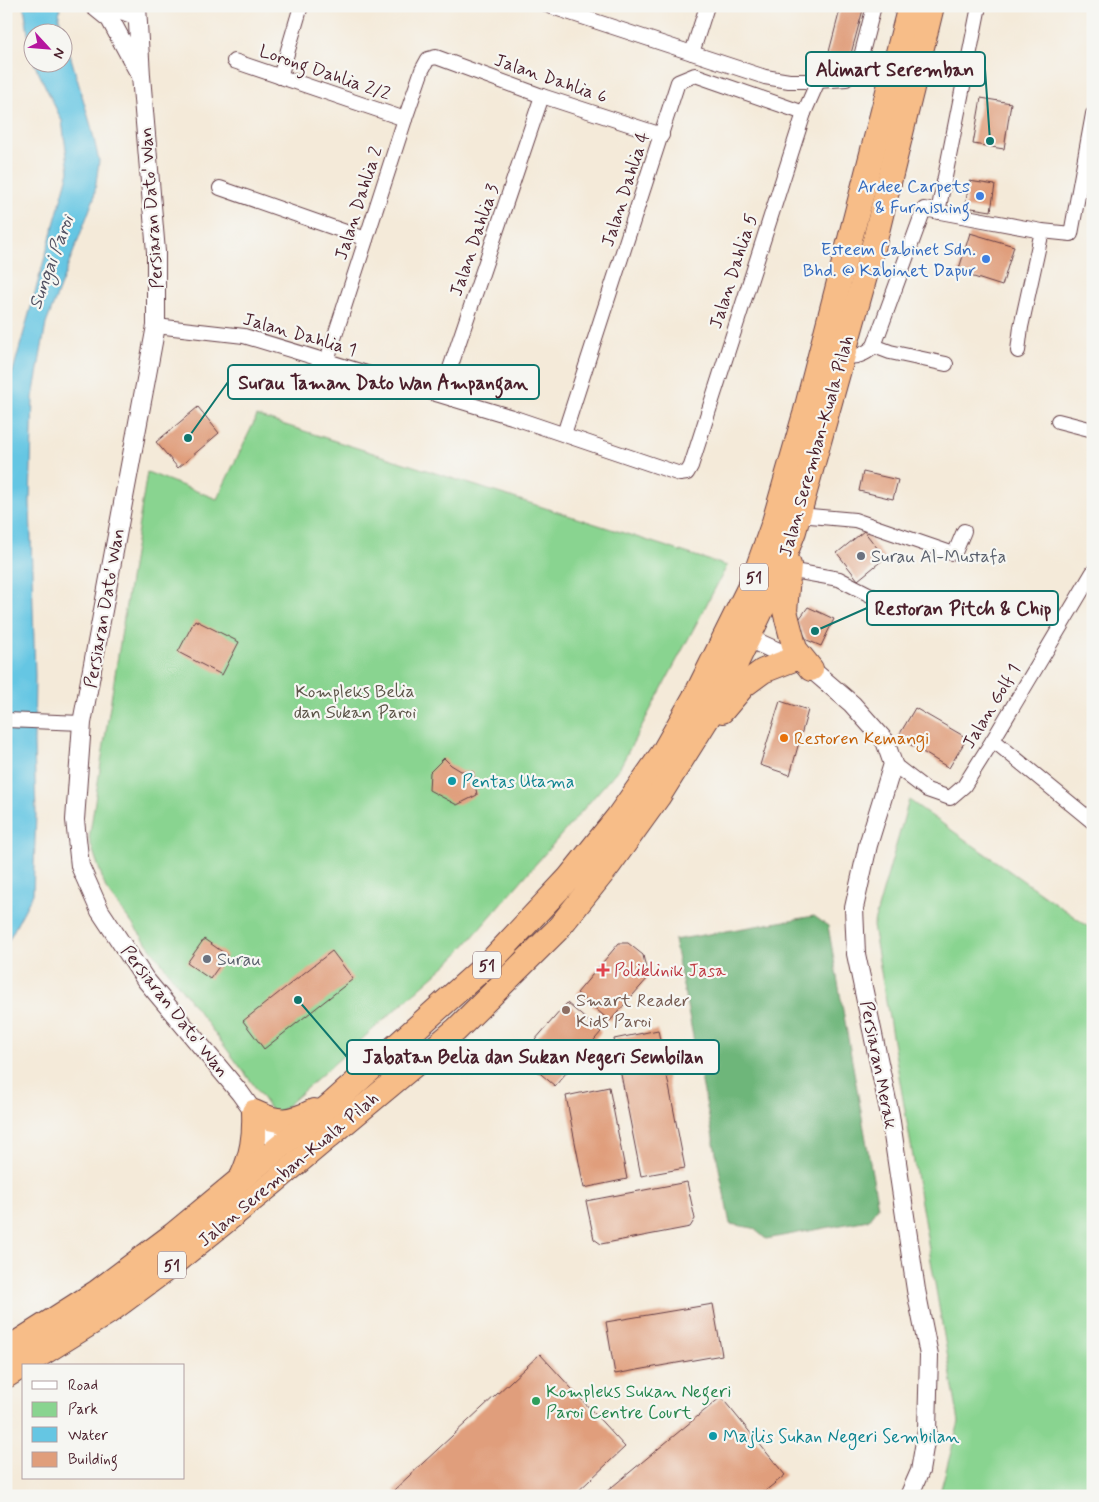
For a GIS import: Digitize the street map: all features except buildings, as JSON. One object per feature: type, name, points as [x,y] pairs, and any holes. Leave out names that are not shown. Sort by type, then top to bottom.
[{"type":"highway","name":"Jalan Seremban-Kuala Pilah","points":[[25,1364],[107,1313],[144,1286],[265,1190],[456,1030],[557,930],[609,865],[667,784],[717,703],[754,578],[774,522],[807,405],[910,6]]},
{"type":"highway","name":"Jalan Seremban-Kuala Pilah","points":[[6,1350],[97,1292],[172,1235],[334,1102],[493,959],[569,878],[618,817],[663,753],[697,693],[773,586],[796,523],[874,244],[932,6]]},
{"type":"highway","points":[[789,469],[796,471],[800,469],[816,420],[822,412],[828,409]]},
{"type":"highway","points":[[667,784],[711,723],[744,685],[763,671],[802,664],[795,648],[785,611],[788,570],[796,523]]},
{"type":"highway","points":[[254,1112],[265,1118],[285,1122],[298,1119],[334,1102]]},
{"type":"highway","points":[[242,1178],[249,1162],[255,1134],[254,1112]]},
{"type":"highway","points":[[279,1148],[289,1154],[313,1148]]},
{"type":"highway","name":"Jalan Seremban-Kuala Pilah","points":[[6,1376],[22,1366]]},
{"type":"street","points":[[94,6],[110,19],[141,76]]},
{"type":"street","points":[[104,6],[137,12]]},
{"type":"street","points":[[280,77],[302,6]]},
{"type":"street","points":[[549,6],[585,12],[692,53],[766,77],[789,81],[846,79],[858,68],[874,6]]},
{"type":"street","points":[[692,53],[707,6]]},
{"type":"street","points":[[938,212],[979,6]]},
{"type":"street","name":"Persiaran Dato' Wan","points":[[137,12],[156,252],[156,326],[82,723],[75,820],[80,866],[100,911],[145,978],[240,1093],[279,1148]]},
{"type":"street","name":"Jalan Dahlia 6","points":[[428,59],[436,57],[542,96],[662,135]]},
{"type":"street","name":"Jalan Dahlia 2","points":[[327,360],[405,119],[422,70],[428,59]]},
{"type":"street","name":"Lorong Dahlia 2/2","points":[[234,61],[405,119]]},
{"type":"street","name":"Jalan Dahlia 4","points":[[564,434],[678,82],[695,75],[804,113]]},
{"type":"street","name":"Jalan Dahlia 5","points":[[687,473],[691,466],[804,113],[818,81]]},
{"type":"street","name":"Jalan Dahlia 3","points":[[441,396],[542,96]]},
{"type":"street","points":[[842,357],[857,357],[867,353],[874,346],[924,209],[1042,231],[1071,234],[1093,114]]},
{"type":"street","points":[[220,188],[366,240]]},
{"type":"street","points":[[1018,351],[1021,327],[1042,231]]},
{"type":"street","name":"Jalan Dahlia 1","points":[[156,326],[244,336],[564,434],[680,474],[687,473]]},
{"type":"street","points":[[874,346],[890,352],[946,364]]},
{"type":"street","points":[[1058,421],[1093,430]]},
{"type":"street","points":[[796,523],[855,520],[946,553],[956,550],[964,531]]},
{"type":"street","points":[[788,570],[839,579],[890,605]]},
{"type":"street","name":"Jalan Golf 1","points":[[893,764],[927,790],[950,798],[964,786],[1093,572]]},
{"type":"street","points":[[738,634],[802,664],[852,704],[885,741],[893,764]]},
{"type":"street","points":[[6,720],[82,723]]},
{"type":"street","points":[[993,740],[1093,822]]},
{"type":"street","name":"Persiaran Merak","points":[[893,764],[868,845],[854,908],[856,954],[890,1115],[916,1290],[928,1355],[928,1430],[920,1471],[910,1496]]},
{"type":"green space","name":"Kompleks Belia dan Sukan Paroi","points":[[257,416],[727,566],[620,767],[456,956],[275,1116],[106,889],[89,839],[147,472],[217,499]]},
{"type":"green space","points":[[909,800],[1093,930],[1093,1496],[939,1496],[959,1422],[873,926]]},
{"type":"green space","points":[[814,916],[828,926],[878,1207],[868,1220],[766,1239],[753,1228],[730,1224],[674,940]]},
{"type":"water","points":[[24,6],[60,6],[60,22],[26,22]]},
{"type":"water","name":"Sungai Paroi","points":[[72,61],[99,161],[94,198],[46,324],[33,397],[30,502],[35,676],[36,814],[33,894],[6,945],[6,396],[69,171],[62,121],[38,72],[72,72]]},
{"type":"place","name":"Alimart Seremban","points":[[990,141]]},
{"type":"place","name":"Ardee Carpets & Furnishing","points":[[980,196]]},
{"type":"place","name":"Esteem Cabinet Sdn. Bhd. @ Kabinet Dapur","points":[[986,259]]},
{"type":"place","name":"Surau Taman Dato Wan Ampangan","points":[[188,438]]},
{"type":"place","name":"Surau Al-Mustafa","points":[[861,556]]},
{"type":"place","name":"Restoran Pitch & Chip","points":[[815,631]]},
{"type":"place","name":"Restoren Kemangi","points":[[784,738]]},
{"type":"place","name":"Pentas Utama","points":[[452,781]]},
{"type":"place","name":"Surau","points":[[207,959]]},
{"type":"place","name":"Poliklinik Jasa","points":[[603,970]]},
{"type":"place","name":"Jabatan Belia dan Sukan Negeri Sembilan","points":[[298,1000]]},
{"type":"place","name":"Smart Reader Kids Paroi","points":[[566,1010]]},
{"type":"place","name":"Kompleks Sukan Negeri Paroi Centre Court","points":[[536,1401]]},
{"type":"place","name":"Majlis Sukan Negeri Sembilan","points":[[713,1436]]}]
